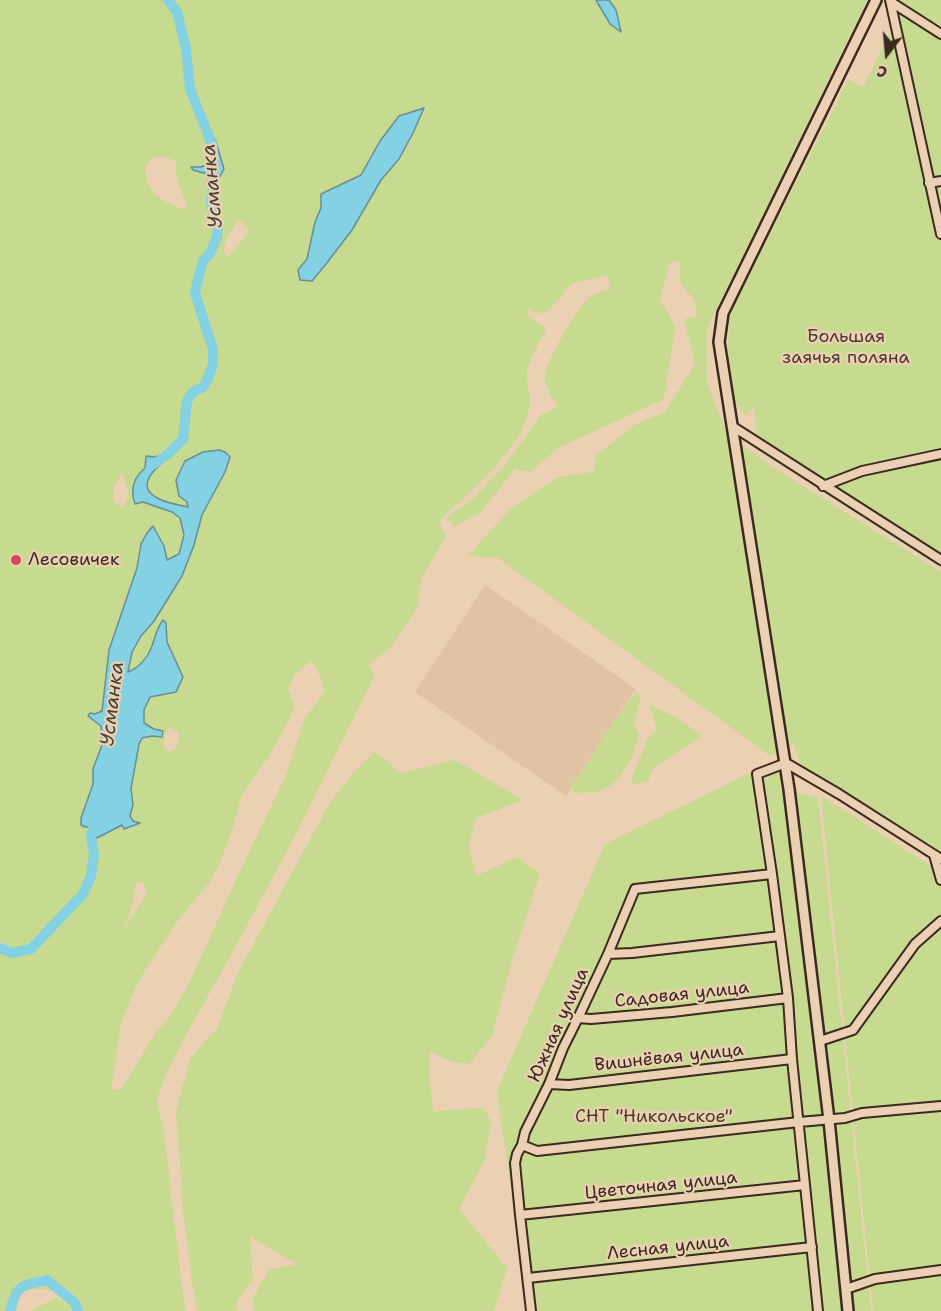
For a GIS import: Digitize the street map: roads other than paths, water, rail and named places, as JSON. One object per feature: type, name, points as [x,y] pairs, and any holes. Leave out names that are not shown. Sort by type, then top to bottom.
[{"type":"street","points":[[848,1311],[829,1120],[786,763],[719,342],[723,313],[876,0]]},
{"type":"street","points":[[891,1],[941,34]]},
{"type":"street","points":[[891,1],[941,234]]},
{"type":"street","points":[[929,183],[941,181]]},
{"type":"street","points":[[732,426],[941,560]]},
{"type":"street","points":[[824,486],[862,471],[941,454]]},
{"type":"street","points":[[786,763],[840,794],[938,857],[941,880]]},
{"type":"street","points":[[786,763],[757,774],[788,998],[792,1059],[818,1311]]},
{"type":"street","name":"Южная улица","points":[[531,1311],[515,1163],[517,1154],[635,890],[772,874]]},
{"type":"street","points":[[820,1041],[853,1029],[915,945],[941,921]]},
{"type":"street","points":[[608,954],[780,936]]},
{"type":"street","name":"Садовая улица","points":[[578,1018],[591,1019],[672,1012],[788,998]]},
{"type":"street","name":"Вишнёвая улица","points":[[549,1084],[569,1084],[792,1059]]},
{"type":"street","points":[[522,1145],[537,1151],[941,1106]]},
{"type":"street","name":"Цветочная улица","points":[[520,1215],[805,1185]]},
{"type":"street","name":"Лесная улица","points":[[528,1278],[812,1247]]},
{"type":"street","points":[[846,1289],[875,1279],[941,1270]]},
{"type":"water","points":[[596,0],[609,0],[616,10],[621,32],[610,24]]},
{"type":"water","points":[[424,108],[399,159],[381,180],[352,230],[312,281],[300,280],[298,270],[307,259],[315,222],[321,208],[321,194],[361,175],[380,141],[399,116]]},
{"type":"water","points":[[213,136],[224,169],[215,185],[209,183],[207,174],[193,170],[191,167],[201,167],[209,163],[207,139]]},
{"type":"water","points":[[219,450],[230,457],[225,472],[202,515],[182,576],[132,652],[128,672],[146,657],[163,620],[166,623],[167,642],[183,677],[176,692],[150,697],[144,710],[144,723],[163,731],[162,737],[142,738],[139,744],[131,789],[133,805],[130,816],[133,821],[140,823],[124,829],[122,825],[97,838],[92,836],[89,827],[81,825],[81,818],[93,784],[93,769],[102,745],[101,726],[88,716],[90,713],[95,714],[102,711],[109,650],[137,568],[141,544],[153,526],[164,546],[167,560],[179,554],[184,535],[180,518],[172,512],[143,502],[135,504],[134,484],[145,468],[146,456],[154,457],[164,454],[168,458],[152,473],[147,484],[148,489],[162,500],[188,507],[187,502],[179,496],[176,480],[185,461],[203,452]]},
{"type":"waterway","name":"Усманка","points":[[168,0],[177,12],[186,49],[190,89],[213,150]]},
{"type":"waterway","name":"Усманка","points":[[154,464],[183,439],[187,401],[193,392],[203,387],[213,364],[213,349],[195,293],[203,261],[210,253],[217,237],[218,224],[211,204],[213,171]]},
{"type":"waterway","name":"Усманка","points":[[0,948],[12,953],[31,949],[83,894],[91,876],[94,855],[91,836],[94,823]]},
{"type":"waterway","name":"Усманка","points":[[10,1311],[15,1296],[21,1288],[47,1280],[75,1303],[78,1311]]},
{"type":"place","name":"Лесовичек","points":[[16,560]]},
{"type":"park label","name":"Большая заячья поляна","points":[[846,347]]},
{"type":"park label","name":"СНТ \"Никольское\"","points":[[654,1117]]}]
